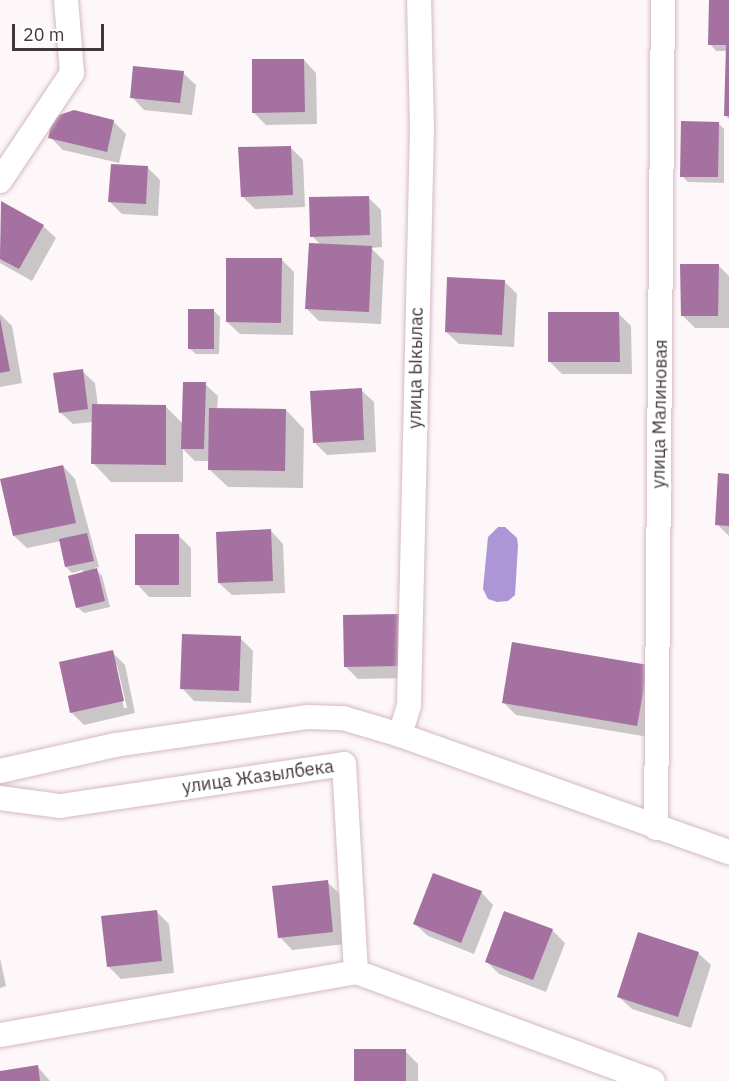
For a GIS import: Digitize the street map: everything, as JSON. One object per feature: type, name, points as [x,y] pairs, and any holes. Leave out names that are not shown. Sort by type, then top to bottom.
[{"type":"street","points":[[0,181],[65,85],[73,60],[66,0]]},
{"type":"street","name":"улица Ыкылас","points":[[400,735],[409,705],[422,129],[419,0]]},
{"type":"street","name":"улица Малиновая","points":[[656,828],[663,0]]},
{"type":"street","points":[[0,771],[115,745],[308,717],[343,718],[400,735],[656,828],[729,852]]},
{"type":"street","name":"улица Жазылбека","points":[[0,798],[60,806],[344,764],[356,972]]},
{"type":"street","points":[[0,1035],[356,972],[652,1081]]},
{"type":"shaded area","points":[[498,527],[505,527],[517,538],[518,546],[515,595],[508,601],[497,602],[488,599],[483,589],[488,537]]},
{"type":"building","points":[[709,0],[729,0],[729,116],[724,116],[726,45],[708,45]]},
{"type":"building","points":[[252,59],[304,59],[305,112],[252,113]]},
{"type":"building","points":[[133,66],[184,71],[180,103],[130,98]]},
{"type":"building","points":[[74,110],[114,120],[107,152],[48,138],[53,117]]},
{"type":"building","points":[[681,121],[719,122],[718,177],[680,177]]},
{"type":"building","points":[[291,146],[293,195],[241,197],[238,147]]},
{"type":"building","points":[[111,164],[148,166],[146,204],[108,202]]},
{"type":"building","points":[[369,196],[370,235],[310,237],[309,197]]},
{"type":"building","points":[[1,201],[44,225],[19,269],[0,259]]},
{"type":"building","points":[[309,243],[372,246],[369,312],[305,309]]},
{"type":"building","points":[[226,258],[282,258],[281,323],[226,322]]},
{"type":"building","points":[[680,264],[719,264],[718,316],[681,316]]},
{"type":"building","points":[[447,277],[505,280],[502,335],[445,332]]},
{"type":"building","points":[[188,309],[214,309],[214,349],[188,349]]},
{"type":"building","points":[[548,312],[619,312],[620,362],[548,362]]},
{"type":"building","points":[[0,318],[10,371],[0,373]]},
{"type":"building","points":[[83,369],[88,409],[59,413],[53,373]]},
{"type":"building","points":[[183,382],[206,382],[204,449],[181,449]]},
{"type":"building","points":[[362,388],[364,440],[313,443],[310,391]]},
{"type":"building","points":[[92,404],[166,405],[166,465],[91,464]]},
{"type":"building","points":[[209,408],[286,409],[285,471],[208,470]]},
{"type":"building","points":[[63,465],[76,523],[13,536],[0,479]]},
{"type":"building","points":[[718,473],[729,474],[729,526],[715,525]]},
{"type":"building","points":[[271,529],[273,581],[218,583],[216,532]]},
{"type":"building","points":[[87,533],[94,561],[65,567],[59,539]]},
{"type":"building","points":[[135,534],[179,534],[179,585],[135,585]]},
{"type":"building","points":[[97,568],[105,601],[76,608],[68,576]]},
{"type":"building","points":[[399,614],[399,666],[344,667],[343,615]]},
{"type":"building","points":[[182,634],[241,636],[239,691],[180,689]]},
{"type":"building","points":[[512,642],[648,665],[637,726],[502,703]]},
{"type":"building","points":[[113,650],[124,701],[70,713],[59,662]]},
{"type":"building","points":[[433,873],[482,891],[461,943],[413,924]]},
{"type":"building","points":[[328,880],[333,932],[278,938],[272,886]]},
{"type":"building","points":[[157,910],[162,961],[107,967],[101,916]]},
{"type":"building","points":[[504,911],[553,929],[533,980],[485,962]]},
{"type":"building","points":[[638,932],[699,952],[678,1017],[617,997]]},
{"type":"building","points":[[354,1049],[406,1049],[406,1081],[354,1081]]},
{"type":"building","points":[[38,1065],[40,1081],[0,1081],[0,1071]]}]
